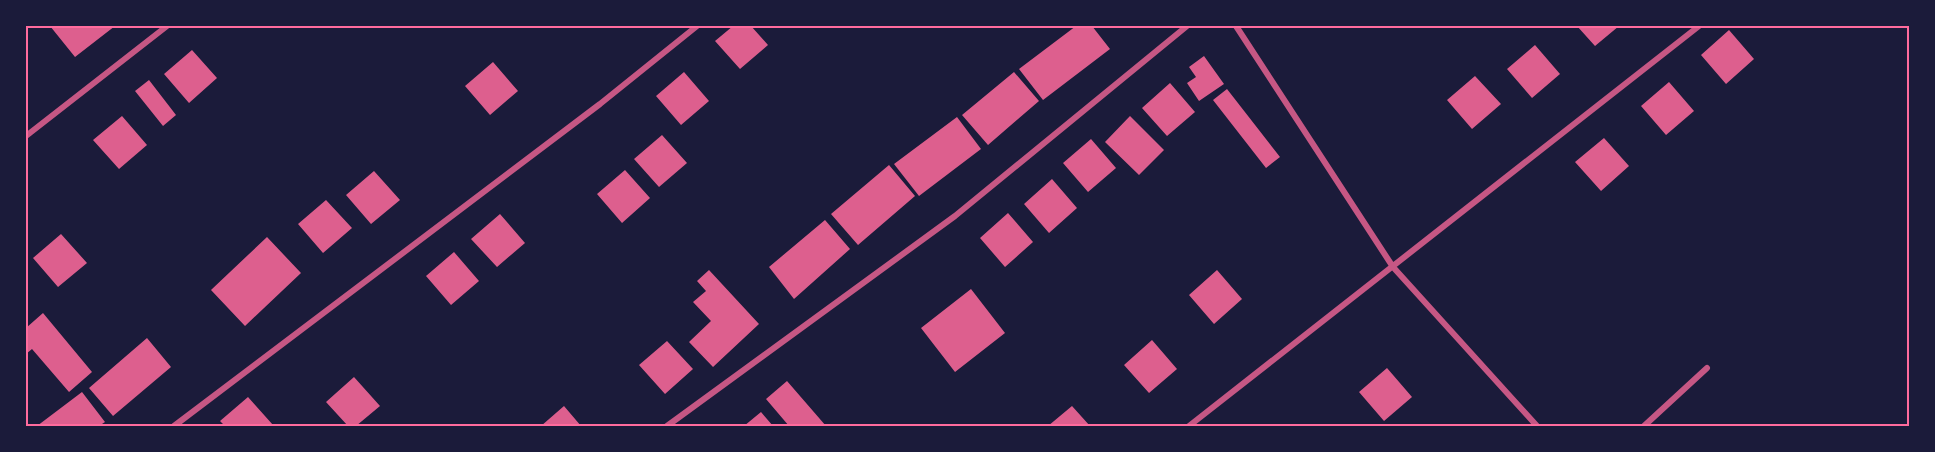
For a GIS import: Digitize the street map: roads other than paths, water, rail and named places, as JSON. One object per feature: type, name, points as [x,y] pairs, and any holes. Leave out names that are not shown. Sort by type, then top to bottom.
[{"type":"street","points":[[26,136],[167,26]]},
{"type":"street","points":[[174,426],[600,104],[697,26]]},
{"type":"street","points":[[666,426],[955,216],[1187,26]]},
{"type":"street","points":[[1236,26],[1393,267],[1537,426]]},
{"type":"street","points":[[1189,426],[1699,26]]},
{"type":"street","points":[[1644,426],[1707,368]]}]
